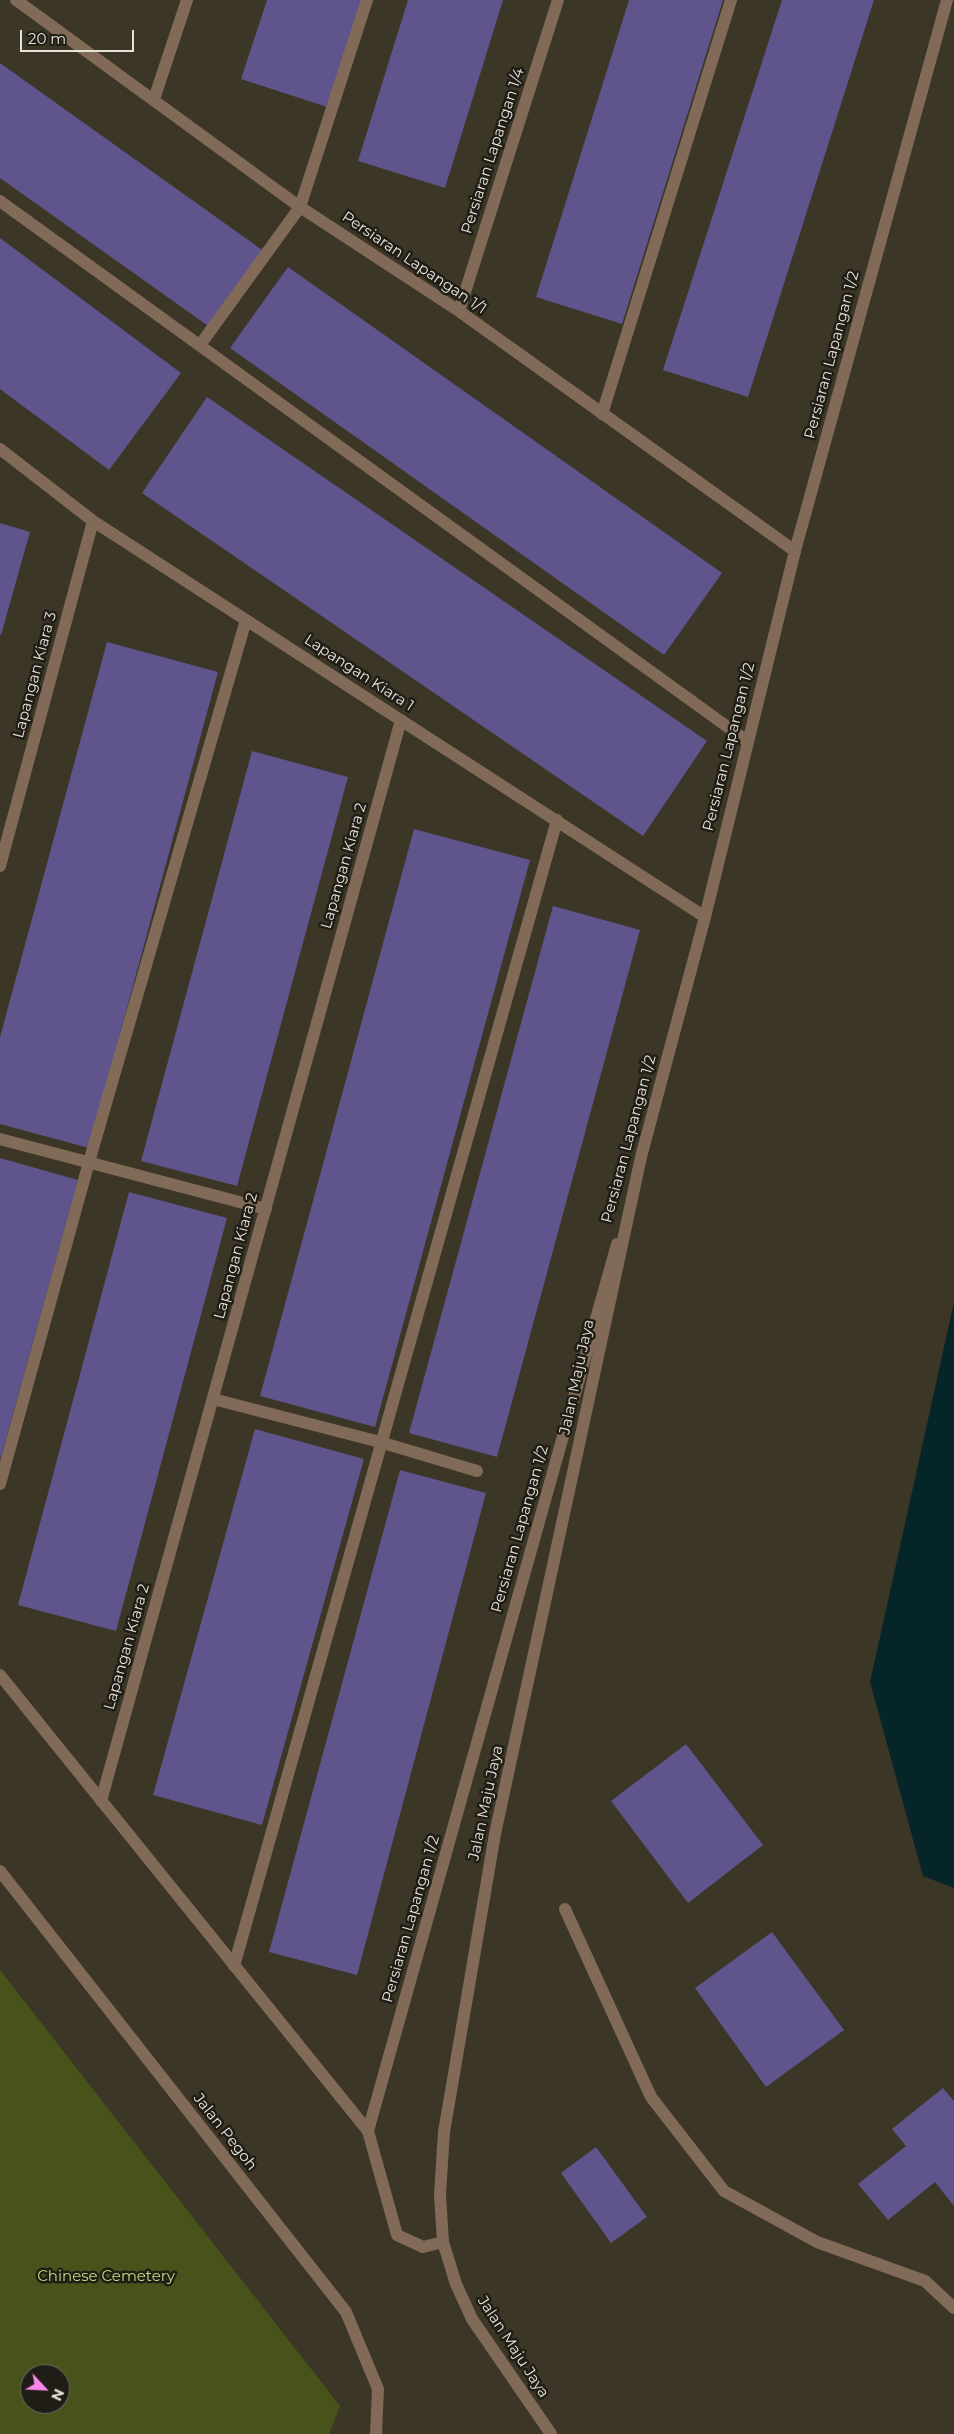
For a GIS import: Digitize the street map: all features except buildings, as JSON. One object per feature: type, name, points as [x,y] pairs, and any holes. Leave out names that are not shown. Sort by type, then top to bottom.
[{"type":"street","name":"Persiaran Lapangan 1/1","points":[[16,0],[300,207],[458,311],[795,551]]},
{"type":"street","points":[[154,100],[187,0]]},
{"type":"street","points":[[200,345],[300,207],[367,0]]},
{"type":"street","name":"Persiaran Lapangan 1/4","points":[[458,311],[558,0]]},
{"type":"street","points":[[602,414],[731,0]]},
{"type":"street","name":"Persiaran Lapangan 1/2","points":[[368,2131],[641,1157],[705,917],[795,551],[945,1]]},
{"type":"street","points":[[0,201],[747,741]]},
{"type":"street","name":"Lapangan Kiara 1","points":[[0,450],[93,521],[705,917]]},
{"type":"street","name":"Lapangan Kiara 3","points":[[0,866],[4,836],[93,521]]},
{"type":"street","points":[[0,1484],[90,1162],[246,620]]},
{"type":"street","name":"Lapangan Kiara 2","points":[[101,1801],[401,720]]},
{"type":"street","points":[[234,1966],[556,820]]},
{"type":"street","points":[[0,1139],[266,1209]]},
{"type":"street","name":"Jalan Maju Jaya","points":[[551,2434],[472,2319],[456,2284],[443,2242],[440,2195],[444,2132],[495,1834],[641,1157]]},
{"type":"street","points":[[213,1398],[380,1442],[477,1471]]},
{"type":"street","points":[[0,1675],[368,2131],[396,2234],[423,2247],[443,2242]]},
{"type":"street","name":"Jalan Pegoh","points":[[0,1871],[346,2312],[378,2389],[376,2434]]},
{"type":"street","points":[[565,1909],[651,2097],[724,2192],[817,2242],[925,2282],[954,2308]]},
{"type":"green space","name":"Chinese Cemetery","points":[[0,1970],[340,2406],[329,2434],[0,2434]]},
{"type":"water","points":[[954,1302],[954,1888],[923,1876],[870,1682]]}]
